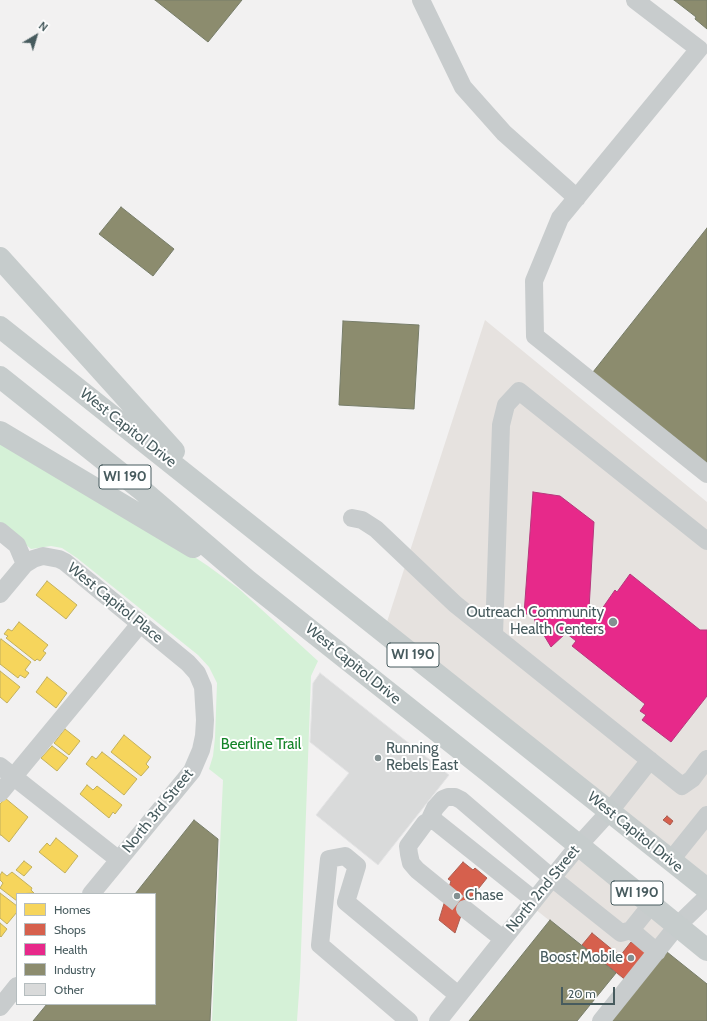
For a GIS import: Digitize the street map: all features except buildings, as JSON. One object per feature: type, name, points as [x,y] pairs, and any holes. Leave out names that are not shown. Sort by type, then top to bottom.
[{"type":"main road","points":[[0,258],[216,498]]},
{"type":"main road","name":"West Capitol Drive","points":[[0,327],[706,888]]},
{"type":"main road","name":"West Capitol Drive","points":[[0,377],[143,491],[247,580],[579,845],[707,950]]},
{"type":"main road","points":[[0,432],[247,580]]},
{"type":"street","points":[[422,0],[463,86],[504,133],[577,198]]},
{"type":"street","points":[[635,0],[699,49],[560,218],[534,281],[536,336],[707,474]]},
{"type":"street","points":[[494,635],[502,425],[506,405],[519,391],[707,541]]},
{"type":"street","points":[[352,518],[362,520],[376,529],[455,604],[682,786],[692,779],[707,759]]},
{"type":"street","points":[[0,531],[17,545],[25,564],[0,594]]},
{"type":"street","name":"West Capitol Place","points":[[25,564],[42,556],[54,557],[65,562],[188,663],[197,673]]},
{"type":"street","points":[[0,792],[6,771],[140,624]]},
{"type":"street","name":"North 3rd Street","points":[[92,893],[192,771],[198,759],[201,750],[205,720],[203,687],[197,673]]},
{"type":"street","name":"North 2nd Street","points":[[438,1021],[534,900],[579,845],[610,811],[650,760]]},
{"type":"street","points":[[6,771],[119,860]]},
{"type":"street","points":[[444,892],[417,870],[412,863],[408,846],[425,823],[429,821],[435,808],[443,799],[454,797],[461,800],[552,878],[621,933],[631,930],[652,905]]},
{"type":"street","points":[[671,860],[707,816]]},
{"type":"street","points":[[429,821],[435,821],[534,900]]},
{"type":"street","points":[[346,902],[356,866],[345,856],[329,859],[320,945],[409,1021]]},
{"type":"street","points":[[601,1021],[678,926],[706,888]]},
{"type":"street","points":[[324,904],[346,902],[458,996]]},
{"type":"street","points":[[466,909],[503,939]]},
{"type":"street","points":[[631,930],[657,952]]},
{"type":"street","points":[[0,1006],[16,987]]},
{"type":"shaded area","points":[[485,320],[707,502],[707,889],[384,631]]},
{"type":"shaded area","points":[[579,845],[677,926],[630,985],[530,905]]},
{"type":"green space","name":"Beerline Trail","points":[[0,442],[184,550],[208,566],[238,588],[318,661],[311,676],[300,978],[297,1021],[212,1021],[223,780],[209,769],[213,756],[215,738],[217,683],[209,667],[198,655],[77,558],[62,548],[51,546],[31,549],[0,523]]},
{"type":"tunnel","points":[[444,892],[465,909]]},
{"type":"place","name":"Outreach Community Health Centers","points":[[613,622]]},
{"type":"place","name":"Running Rebels East","points":[[378,758]]},
{"type":"place","name":"Chase","points":[[457,896]]},
{"type":"place","name":"Boost Mobile","points":[[631,958]]}]
